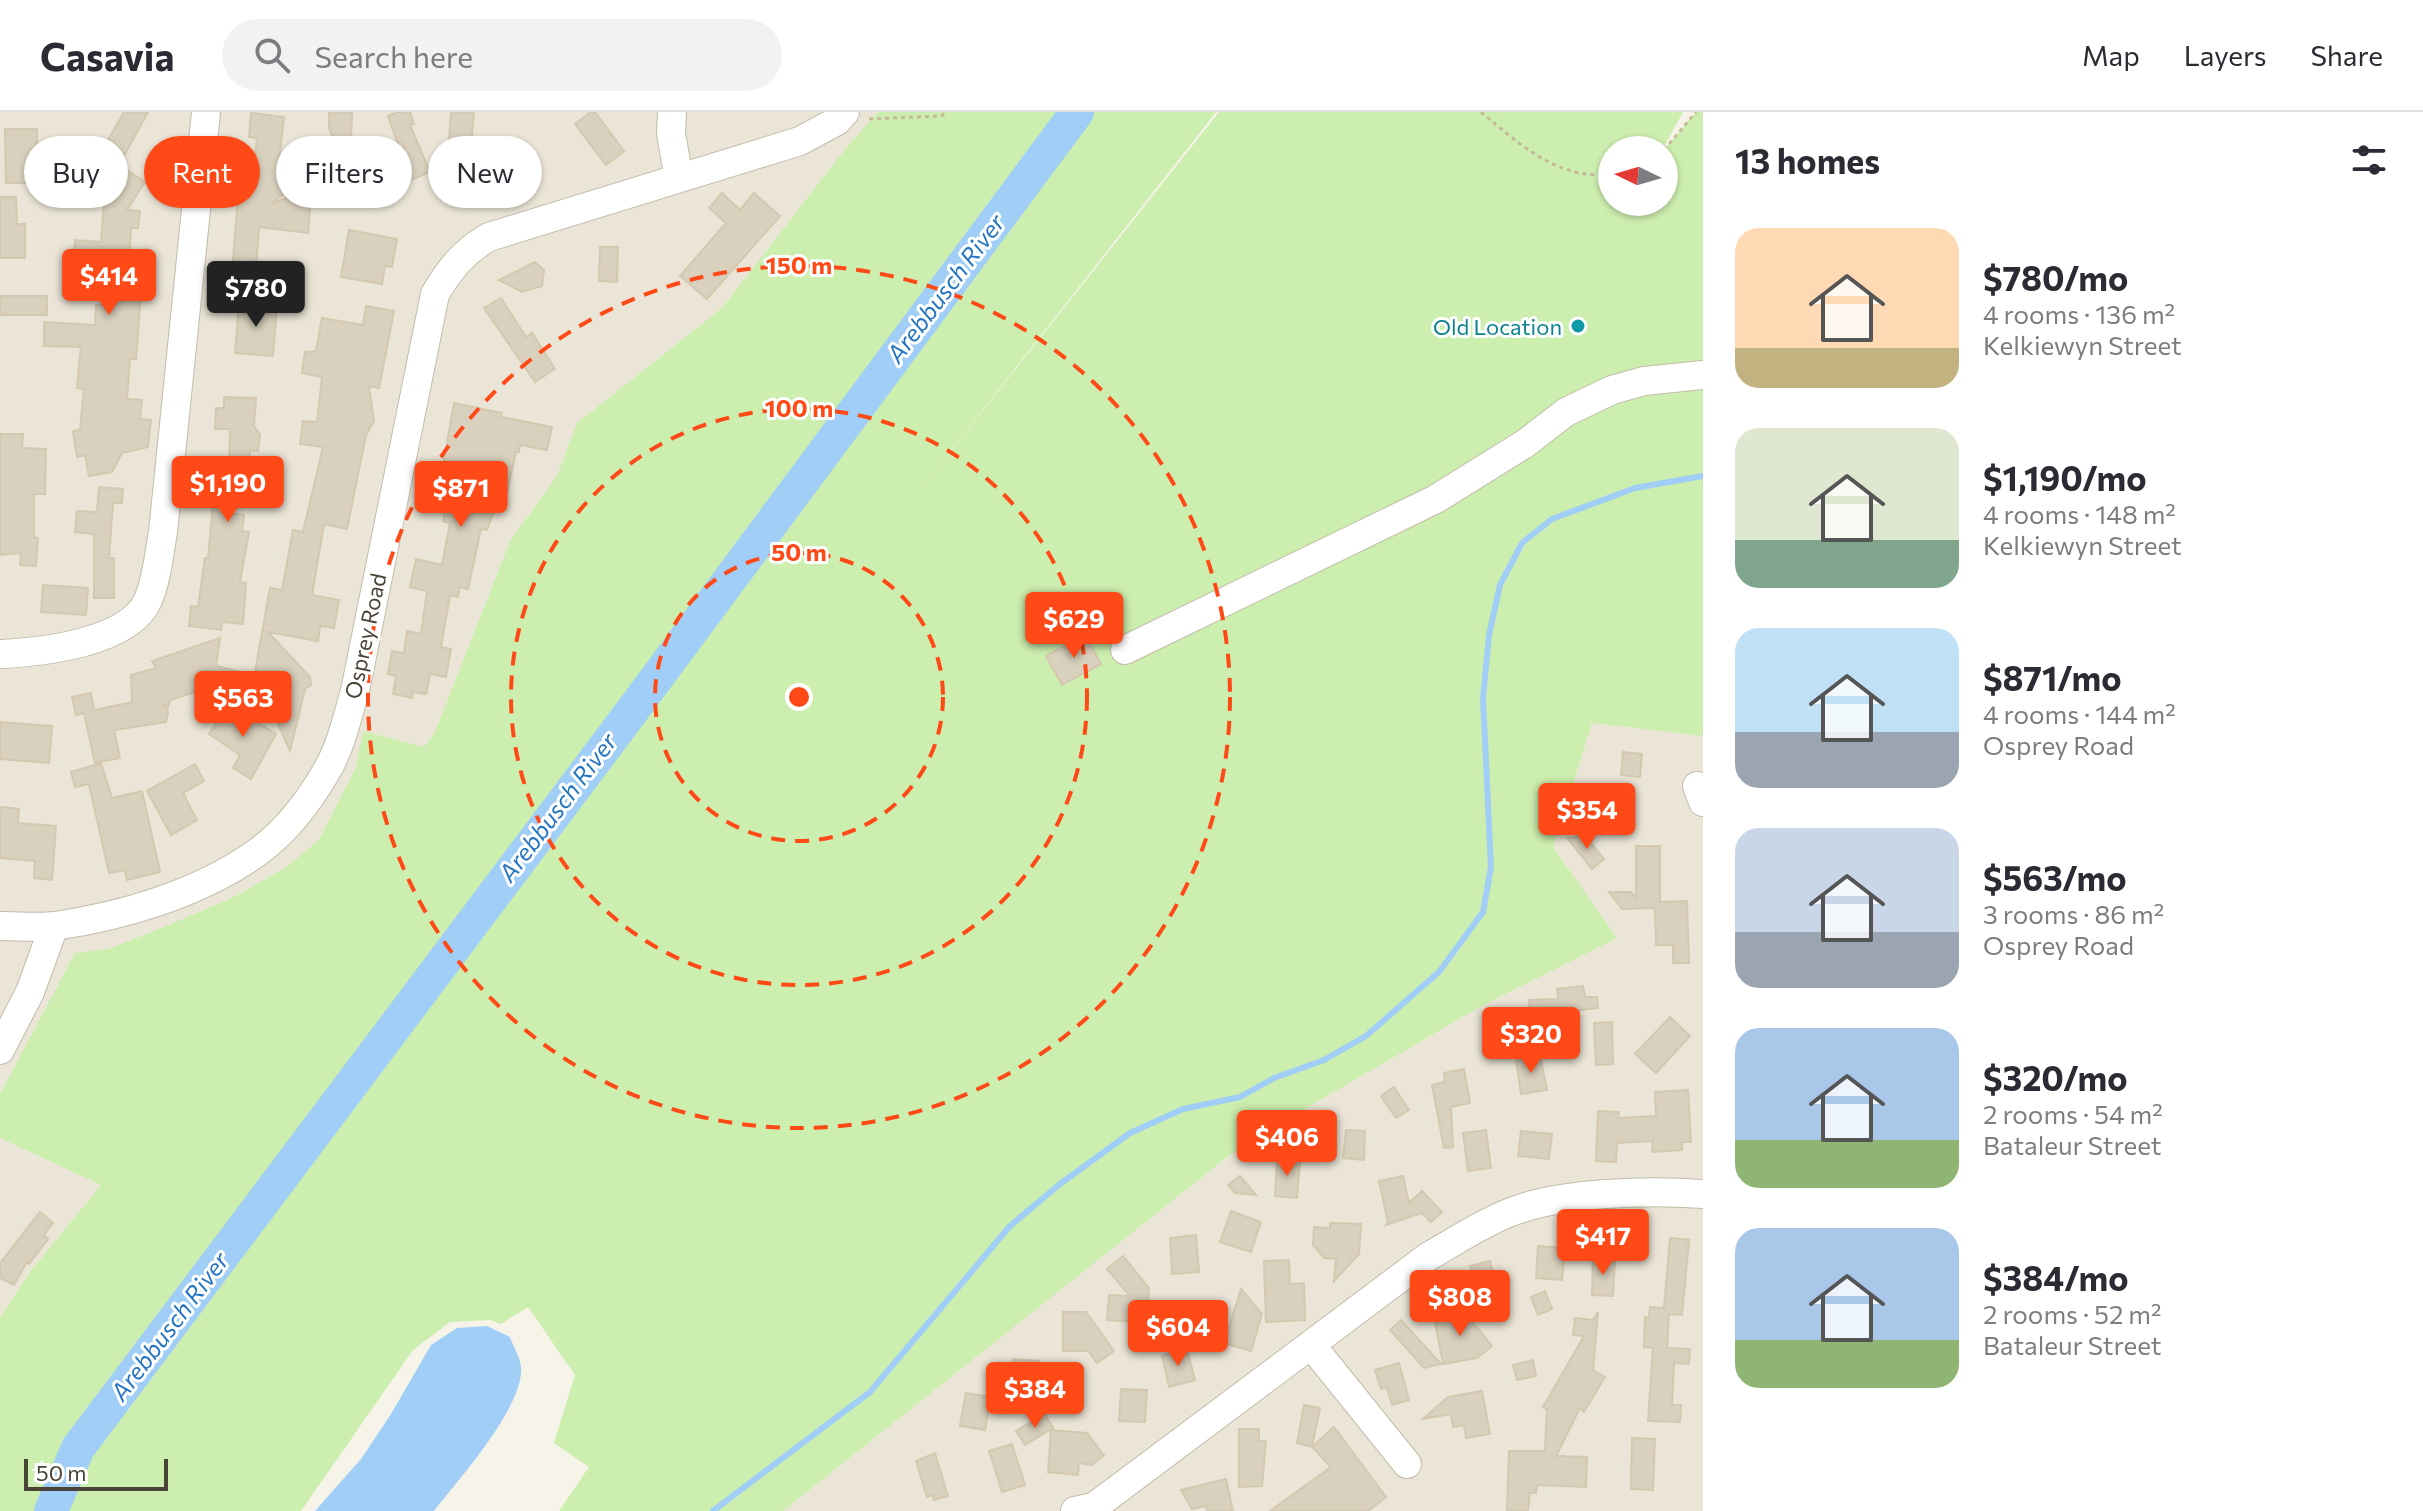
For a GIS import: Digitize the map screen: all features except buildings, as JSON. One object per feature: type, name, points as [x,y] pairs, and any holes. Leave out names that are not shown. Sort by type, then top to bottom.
[{"type":"street","points":[[0,654],[30,653],[101,637],[123,627],[147,603],[163,532],[206,112]]},
{"type":"street","points":[[672,112],[671,134],[679,178]]},
{"type":"street","name":"Osprey Road","points":[[0,926],[54,926],[146,906],[203,883],[255,855],[285,829],[328,770],[355,691],[435,294],[446,274],[463,255],[489,237],[800,141],[841,117]]},
{"type":"street","points":[[1125,650],[1436,499],[1526,443],[1566,412],[1600,395],[1644,381],[1703,375]]},
{"type":"street","points":[[0,1050],[30,992],[54,926]]},
{"type":"street","points":[[1088,1510],[1429,1256],[1487,1222],[1537,1204],[1609,1194],[1703,1194]]},
{"type":"street","points":[[1312,1346],[1407,1464]]},
{"type":"path","points":[[841,117],[910,119],[941,116],[947,112]]},
{"type":"path","points":[[1481,112],[1518,143],[1565,172],[1598,173]]},
{"type":"path","points":[[1676,136],[1696,112]]},
{"type":"shaded area","points":[[0,112],[878,112],[845,149],[722,308],[577,423],[557,476],[510,541],[435,732],[424,747],[364,732],[356,767],[319,841],[286,867],[230,899],[166,926],[108,949],[75,953],[0,1094]]},
{"type":"shaded area","points":[[1592,723],[1703,736],[1703,1511],[783,1511],[1241,1146],[1480,1007],[1616,938],[1553,847]]},
{"type":"shaded area","points":[[0,1138],[101,1185],[29,1273],[0,1318]]},
{"type":"green space","points":[[878,112],[1216,112],[901,514],[1219,112],[1683,112],[1670,136],[1598,136],[1598,216],[1678,216],[1676,136],[1696,112],[1703,112],[1703,736],[1592,723],[1553,847],[1617,938],[1480,1007],[1241,1146],[783,1511],[559,1511],[589,1467],[554,1443],[575,1375],[528,1307],[501,1324],[490,1320],[450,1322],[413,1350],[301,1511],[0,1511],[0,1318],[29,1273],[101,1185],[0,1138],[0,1094],[75,953],[108,949],[166,926],[230,899],[286,867],[319,840],[356,767],[363,731],[424,747],[435,732],[510,541],[557,476],[577,423],[722,308],[845,149]]},
{"type":"water","points":[[487,1326],[510,1337],[521,1367],[519,1383],[512,1402],[488,1442],[434,1511],[315,1511],[361,1459],[431,1345],[457,1328]]},
{"type":"waterway","name":"Arebbusch River","points":[[51,1511],[78,1448],[1077,112]]},
{"type":"waterway","points":[[713,1511],[870,1392],[1010,1226],[1060,1184],[1130,1133],[1183,1109],[1240,1097],[1274,1078],[1324,1060],[1366,1036],[1439,972],[1483,912],[1491,867],[1483,698],[1489,635],[1500,585],[1522,543],[1552,519],[1635,488],[1703,476]]},
{"type":"place","name":"Old Location","points":[[1578,326]]}]
